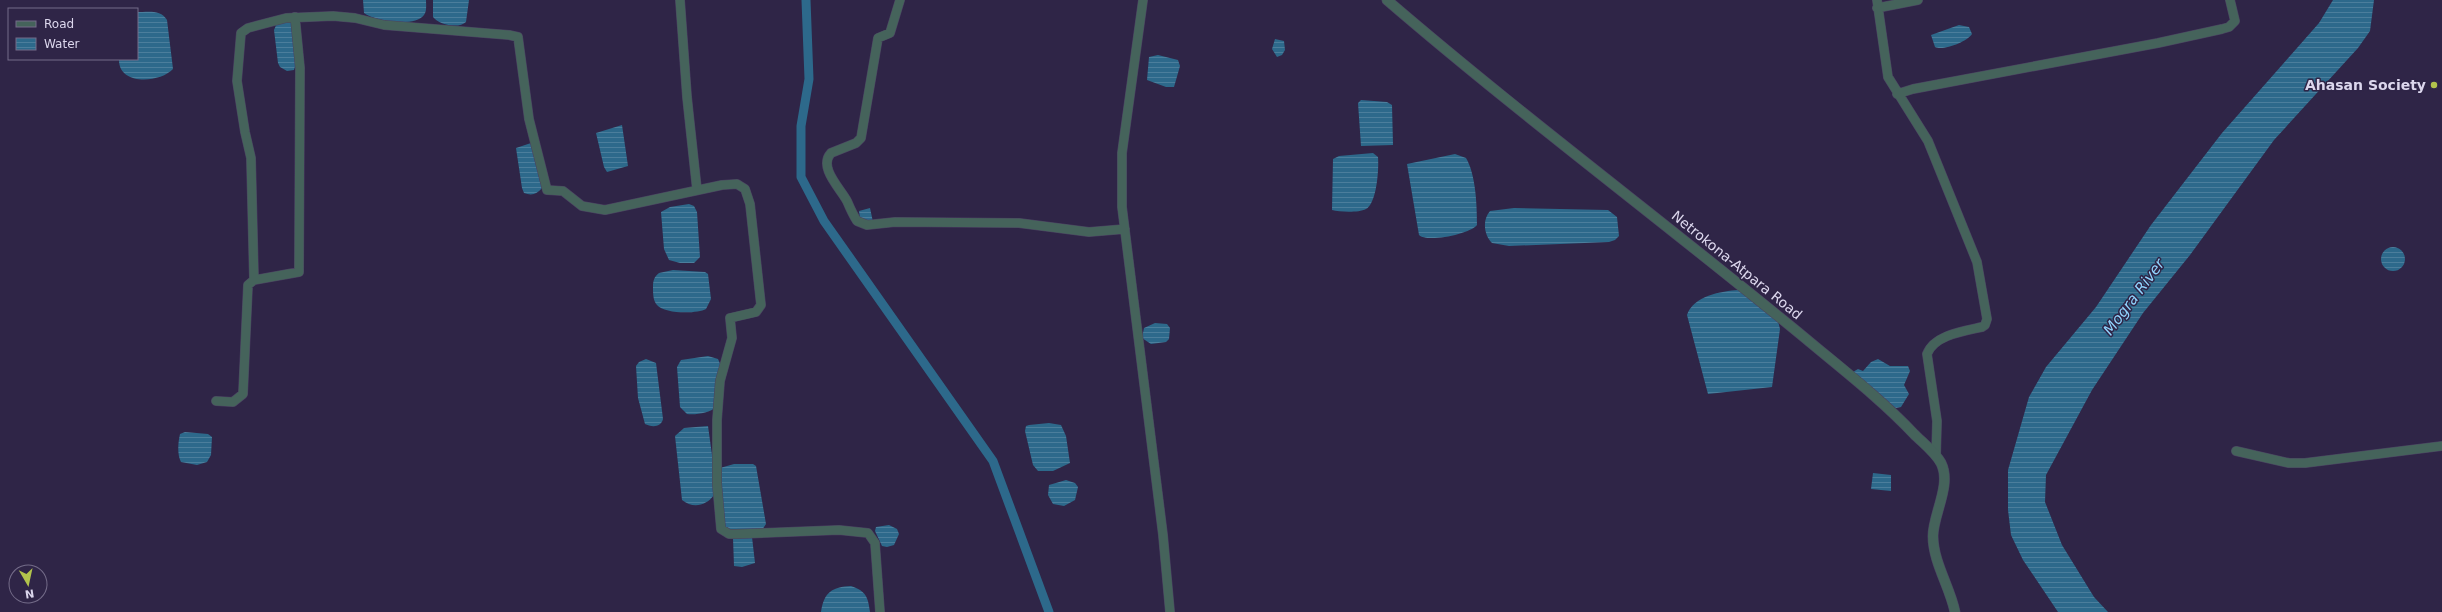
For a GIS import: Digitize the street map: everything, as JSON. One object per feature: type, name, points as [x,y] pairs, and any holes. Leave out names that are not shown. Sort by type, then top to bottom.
[{"type":"street","points":[[680,0],[687,97],[697,190]]},
{"type":"street","points":[[900,0],[890,33],[878,38],[861,138],[856,143],[831,152],[827,160],[829,171],[836,187],[857,221],[867,225],[895,222],[1019,223],[1089,232],[1125,230]]},
{"type":"street","points":[[1142,0],[1122,153],[1122,206],[1162,527],[1170,612]]},
{"type":"street","name":"Netrokona-Atpara Road","points":[[1387,0],[1506,99],[1844,371],[1903,422],[1936,456],[1942,465],[1944,482],[1933,523],[1933,539],[1937,560],[1952,595],[1955,612]]},
{"type":"street","points":[[1918,0],[1877,4],[1888,76],[1897,94],[1928,141],[1977,262],[1987,319],[1985,325],[1982,327],[1943,338],[1931,345],[1927,354],[1937,421],[1936,456]]},
{"type":"street","points":[[1897,94],[1912,89],[2158,44],[2222,29],[2229,27],[2235,21],[2230,0]]},
{"type":"street","points":[[216,401],[233,402],[243,394],[248,285],[254,280],[295,274],[300,269],[300,68],[295,17]]},
{"type":"street","points":[[254,280],[251,158],[245,132],[237,81],[240,33],[248,28],[295,17],[348,17],[384,25],[513,35],[518,37],[529,119],[547,190],[563,191],[582,206],[605,210],[697,190],[737,184],[745,190],[750,204],[761,305],[756,312],[730,318],[732,338],[720,381],[717,420],[717,484],[721,529],[729,534],[839,530],[868,533],[875,543],[880,612]]},
{"type":"street","points":[[2236,451],[2289,463],[2305,463],[2442,446]]},
{"type":"water","points":[[363,0],[426,0],[426,10],[424,15],[419,19],[412,21],[385,21],[376,19],[364,13]]},
{"type":"water","points":[[433,0],[469,0],[466,22],[454,26],[444,24],[436,20],[433,17]]},
{"type":"water","name":"Mogra River","points":[[2333,0],[2374,0],[2370,31],[2358,48],[2274,140],[2190,255],[2143,313],[2092,390],[2046,475],[2045,502],[2062,545],[2094,597],[2108,612],[2058,612],[2023,560],[2011,535],[2008,510],[2008,470],[2029,397],[2046,367],[2096,307],[2151,225],[2222,133],[2319,23]]},
{"type":"water","points":[[138,12],[158,13],[164,16],[167,20],[173,69],[167,74],[159,77],[141,79],[132,78],[125,74],[120,68],[119,60],[138,60]]},
{"type":"water","points":[[286,21],[292,22],[296,63],[294,70],[287,71],[280,67],[278,63],[274,30],[277,23]]},
{"type":"water","points":[[1959,25],[1969,27],[1972,34],[1960,43],[1949,47],[1935,47],[1931,35]]},
{"type":"water","points":[[1275,39],[1284,41],[1285,50],[1282,55],[1277,57],[1272,49]]},
{"type":"water","points":[[1158,55],[1178,60],[1180,66],[1174,87],[1166,87],[1147,80],[1149,57]]},
{"type":"water","points":[[1361,100],[1387,102],[1392,105],[1393,145],[1361,146],[1358,103]]},
{"type":"water","points":[[622,125],[628,166],[607,172],[604,167],[596,133]]},
{"type":"water","points":[[531,143],[542,188],[536,193],[529,194],[524,193],[522,188],[516,148]]},
{"type":"water","points":[[1373,153],[1378,157],[1378,169],[1375,193],[1370,205],[1366,209],[1354,212],[1332,210],[1333,159],[1339,156]]},
{"type":"water","points":[[1455,154],[1466,158],[1472,173],[1476,200],[1477,225],[1458,234],[1439,238],[1430,238],[1419,235],[1407,164]]},
{"type":"water","points":[[689,204],[694,206],[697,212],[700,257],[694,263],[680,263],[669,260],[664,249],[661,212],[670,207]]},
{"type":"water","points":[[870,208],[873,222],[860,219],[859,211]]},
{"type":"water","points":[[1514,208],[1608,210],[1617,217],[1619,236],[1615,240],[1609,242],[1509,246],[1492,243],[1487,236],[1485,227],[1487,215],[1490,211]]},
{"type":"water","points":[[2393,247],[2402,250],[2405,259],[2402,268],[2393,271],[2384,268],[2381,259],[2384,250]]},
{"type":"water","points":[[673,270],[705,272],[708,274],[711,299],[706,309],[696,312],[673,312],[657,305],[653,294],[654,279],[659,273]]},
{"type":"water","points":[[1739,290],[1778,321],[1780,329],[1772,387],[1708,394],[1687,315],[1695,303],[1701,299],[1716,293]]},
{"type":"water","points":[[1155,323],[1167,324],[1170,328],[1169,339],[1166,342],[1151,344],[1142,338],[1144,328]]},
{"type":"water","points":[[708,356],[718,359],[721,366],[716,407],[703,413],[687,414],[680,407],[677,367],[681,360]]},
{"type":"water","points":[[646,359],[656,363],[663,419],[660,424],[656,426],[645,424],[638,398],[636,366],[639,362]]},
{"type":"water","points":[[1878,359],[1890,366],[1908,366],[1910,371],[1904,385],[1909,394],[1901,407],[1896,408],[1891,405],[1853,372],[1858,369],[1863,371],[1871,362]]},
{"type":"water","points":[[1049,423],[1061,425],[1066,436],[1070,463],[1053,471],[1038,471],[1033,465],[1025,431],[1026,426]]},
{"type":"water","points":[[708,426],[713,462],[714,495],[703,504],[691,505],[682,500],[675,436],[684,428]]},
{"type":"water","points":[[185,432],[208,434],[212,437],[211,455],[207,462],[197,465],[181,462],[178,452],[179,441],[180,434]]},
{"type":"water","points":[[734,464],[753,464],[756,466],[766,524],[762,530],[723,530],[720,468]]},
{"type":"water","points":[[1873,473],[1891,475],[1891,491],[1871,489]]},
{"type":"water","points":[[1066,480],[1075,483],[1078,487],[1075,500],[1064,506],[1053,504],[1048,495],[1049,485]]},
{"type":"water","points":[[889,525],[897,529],[899,534],[894,545],[887,547],[882,546],[875,531],[876,527]]},
{"type":"water","points":[[752,537],[755,563],[742,567],[734,566],[733,538]]},
{"type":"water","points":[[851,586],[863,592],[867,598],[870,612],[821,612],[824,600],[830,592],[834,589]]},
{"type":"waterway","points":[[806,0],[809,79],[801,126],[801,177],[824,221],[993,461],[1049,612]]},
{"type":"place","name":"Ahasan Society","points":[[2434,85]]}]
